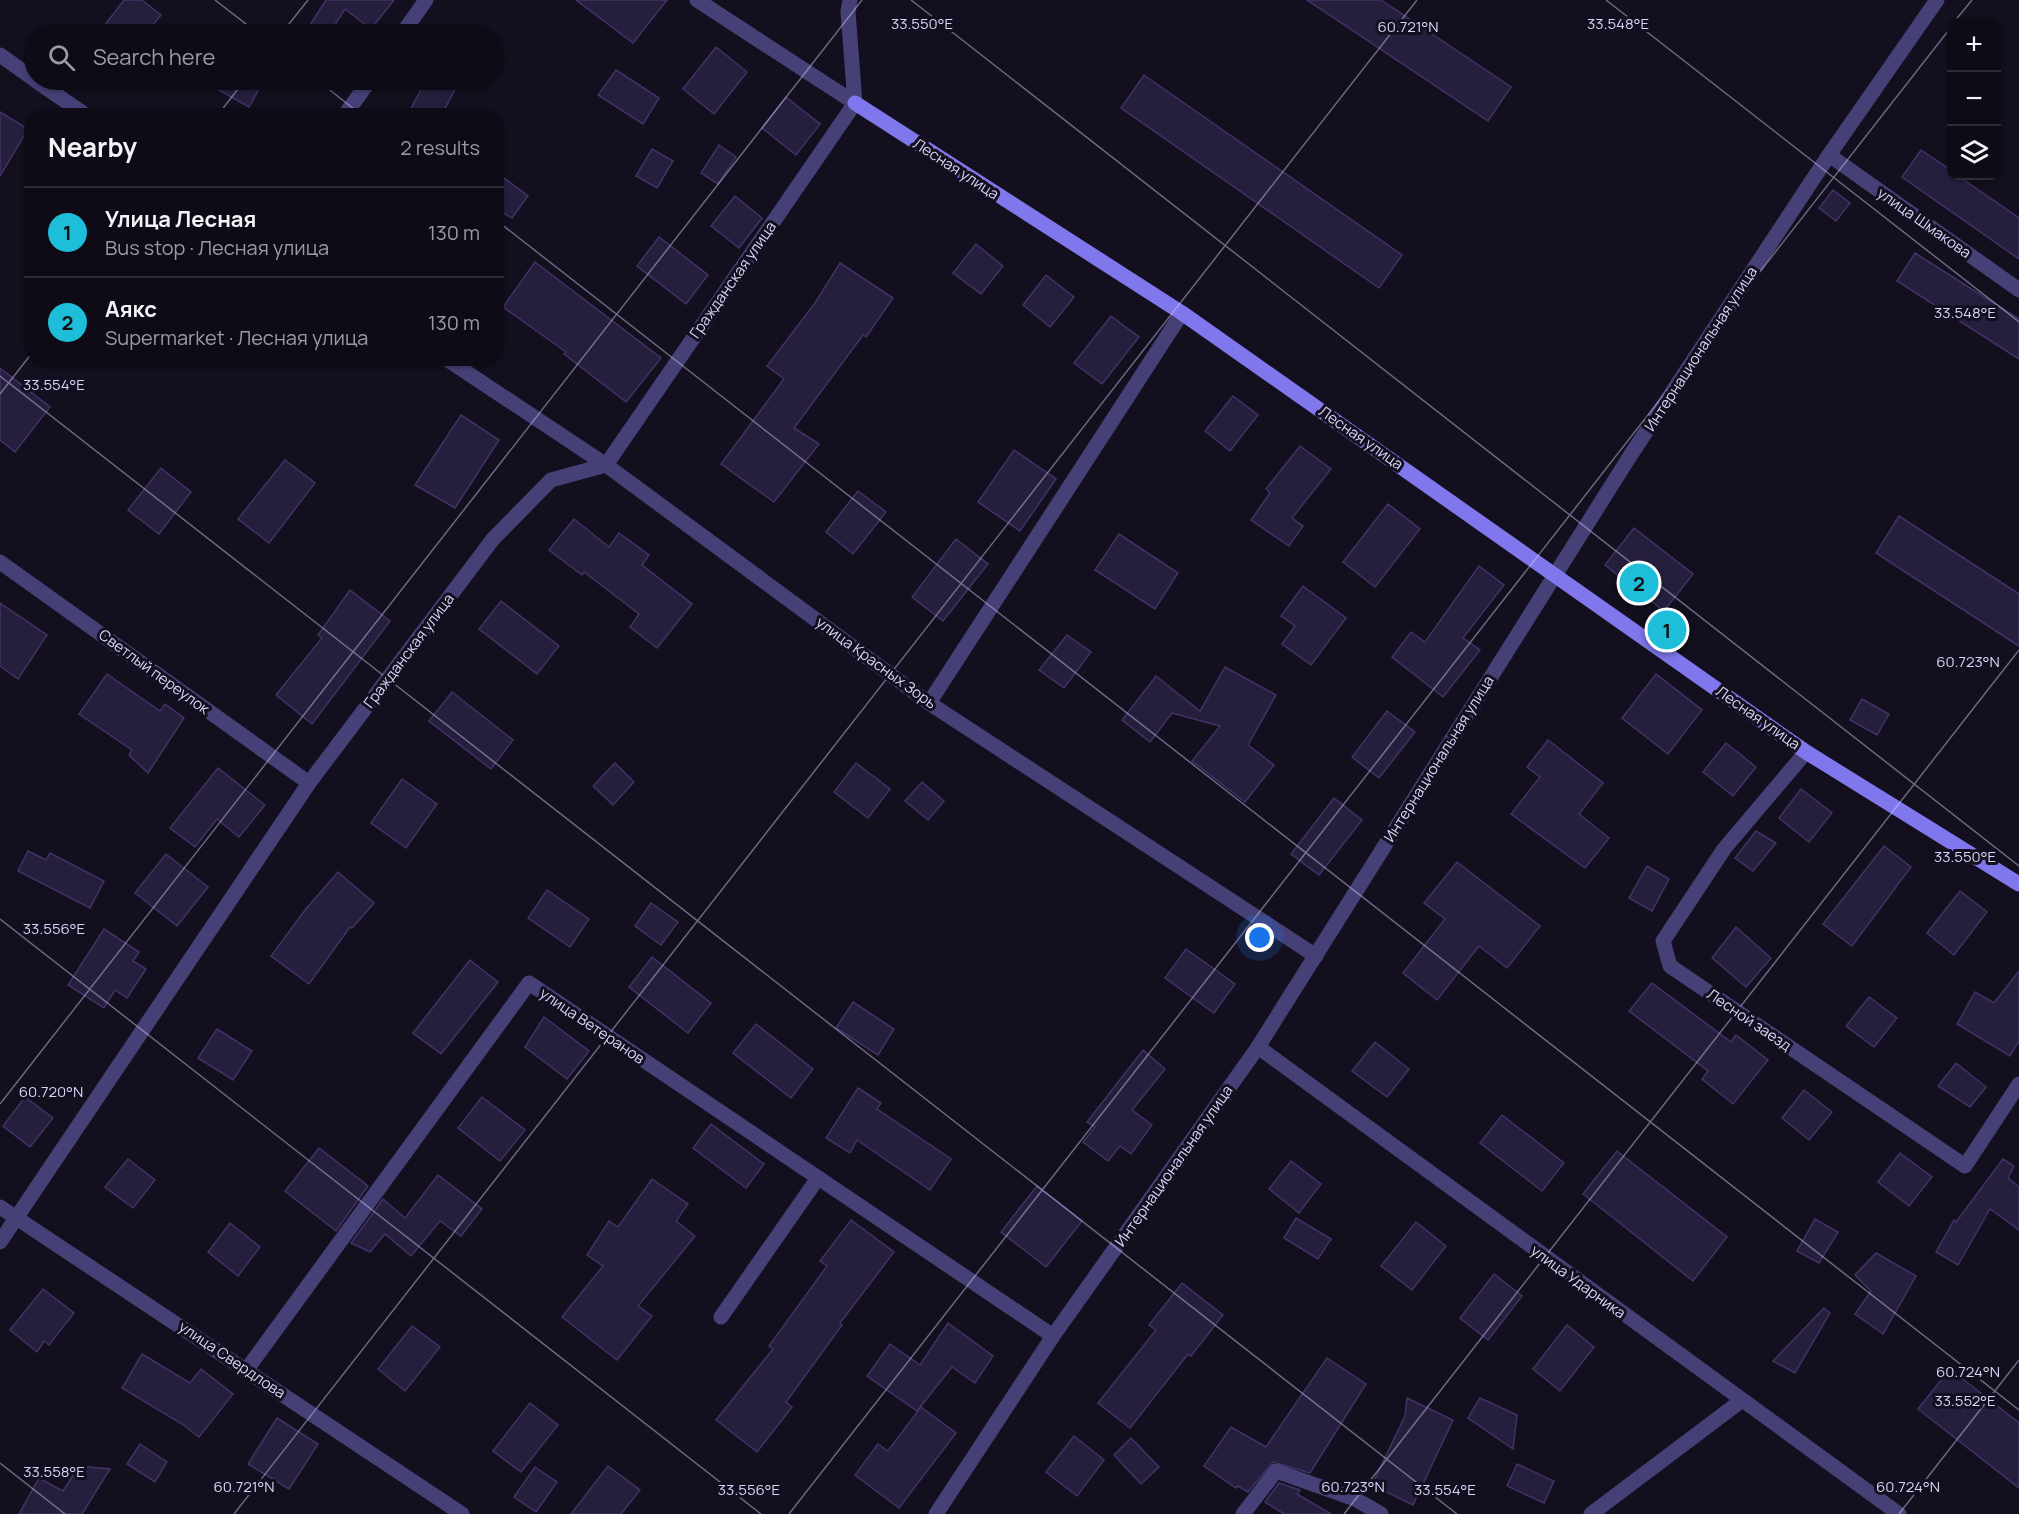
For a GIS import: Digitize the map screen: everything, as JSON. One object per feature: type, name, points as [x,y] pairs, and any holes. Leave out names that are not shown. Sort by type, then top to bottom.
[{"type":"street","points":[[409,24],[426,0]]},
{"type":"street","name":"Лесная улица","points":[[697,0],[1182,313],[1806,752],[2019,884]]},
{"type":"street","points":[[850,0],[848,12],[855,103]]},
{"type":"street","name":"Интернациональная улица","points":[[936,1514],[1053,1336],[1258,1047],[1556,574],[1828,155],[1937,0]]},
{"type":"street","points":[[0,55],[24,71]]},
{"type":"street","points":[[50,90],[76,108]]},
{"type":"street","points":[[350,108],[363,90]]},
{"type":"street","name":"Гражданская улица","points":[[0,1242],[309,783],[493,539],[551,480],[606,465],[855,103]]},
{"type":"street","name":"улица Шмакова","points":[[1828,155],[2019,290]]},
{"type":"street","points":[[929,703],[1182,313]]},
{"type":"street","name":"улица Красных Зорь","points":[[457,366],[606,465],[929,703],[1316,956]]},
{"type":"street","name":"Светлый переулок","points":[[0,562],[309,783]]},
{"type":"street","name":"Лесной заезд","points":[[1806,752],[1724,849],[1663,941],[1670,966],[1965,1166],[2019,1084]]},
{"type":"street","name":"улица Ветеранов","points":[[247,1369],[529,983],[1053,1336]]},
{"type":"street","name":"улица Ударника","points":[[1258,1047],[1899,1514]]},
{"type":"street","points":[[722,1317],[818,1178]]},
{"type":"street","name":"улица Свердлова","points":[[0,1207],[462,1514]]},
{"type":"street","points":[[1591,1514],[1741,1401]]},
{"type":"street","points":[[1243,1514],[1276,1471],[1355,1499],[1381,1514]]},
{"type":"building","points":[[124,0],[142,0],[161,15],[153,24],[106,24]]},
{"type":"building","points":[[326,0],[394,0],[375,24],[364,24],[345,9],[335,24],[311,24]]},
{"type":"building","points":[[576,0],[667,0],[633,43]]},
{"type":"building","points":[[1307,0],[1381,0],[1511,87],[1488,121]]},
{"type":"building","points":[[716,47],[747,72],[714,114],[683,89]]},
{"type":"building","points":[[616,70],[659,98],[643,124],[598,95]]},
{"type":"building","points":[[1144,75],[1402,255],[1379,288],[1121,108]]},
{"type":"building","points":[[219,90],[258,90],[249,107]]},
{"type":"building","points":[[421,90],[455,90],[445,108],[411,108]]},
{"type":"building","points":[[786,97],[820,124],[796,155],[762,128]]},
{"type":"building","points":[[0,112],[24,127],[24,136],[0,176]]},
{"type":"building","points":[[719,145],[736,157],[718,184],[701,173]]},
{"type":"building","points":[[652,149],[673,161],[657,188],[636,176]]},
{"type":"building","points":[[1921,150],[1947,168],[1947,180],[1964,180],[2019,218],[2019,259],[1902,177]]},
{"type":"building","points":[[504,178],[528,196],[512,218],[504,214]]},
{"type":"building","points":[[1833,190],[1850,203],[1836,221],[1819,208]]},
{"type":"building","points":[[735,196],[762,218],[739,248],[711,226]]},
{"type":"building","points":[[659,237],[708,275],[686,304],[637,266]]},
{"type":"building","points":[[976,244],[1003,266],[981,294],[953,273]]},
{"type":"building","points":[[1915,253],[2019,319],[2019,359],[1897,281]]},
{"type":"building","points":[[535,262],[661,358],[626,402],[564,354],[566,352],[504,306]]},
{"type":"building","points":[[840,263],[893,298],[866,337],[863,335],[794,428],[819,444],[774,502],[721,464],[784,379],[767,366],[815,303]]},
{"type":"building","points":[[1046,275],[1074,297],[1050,327],[1023,305]]},
{"type":"building","points":[[1111,316],[1139,337],[1102,384],[1074,363]]},
{"type":"building","points":[[0,368],[50,407],[15,452],[0,440]]},
{"type":"building","points":[[1233,396],[1258,415],[1230,451],[1205,431]]},
{"type":"building","points":[[461,415],[499,440],[455,508],[415,485]]},
{"type":"building","points":[[1300,446],[1331,469],[1292,518],[1303,526],[1289,546],[1251,520],[1270,493],[1266,489]]},
{"type":"building","points":[[1014,450],[1056,479],[1020,531],[978,502]]},
{"type":"building","points":[[285,460],[315,483],[269,543],[238,519]]},
{"type":"building","points":[[161,468],[191,492],[159,534],[128,510]]},
{"type":"building","points":[[858,491],[886,512],[853,554],[826,532]]},
{"type":"building","points":[[1388,504],[1420,529],[1375,587],[1343,562]]},
{"type":"building","points":[[1899,516],[2019,594],[2019,646],[1876,553]]},
{"type":"building","points":[[574,519],[609,547],[619,533],[649,555],[642,565],[692,604],[657,648],[630,627],[639,614],[584,572],[582,575],[549,550]]},
{"type":"building","points":[[1634,528],[1693,574],[1664,611],[1605,565]]},
{"type":"building","points":[[1119,534],[1178,573],[1155,609],[1095,570]]},
{"type":"building","points":[[956,539],[988,564],[943,621],[912,597]]},
{"type":"building","points":[[1479,566],[1504,585],[1463,638],[1480,650],[1443,697],[1392,657],[1411,632],[1425,642]]},
{"type":"building","points":[[1303,586],[1346,618],[1311,665],[1282,644],[1295,626],[1281,616]]},
{"type":"building","points":[[350,590],[390,621],[312,724],[276,695],[322,638],[318,635]]},
{"type":"building","points":[[501,601],[559,646],[537,674],[479,629]]},
{"type":"building","points":[[0,603],[47,635],[18,679],[0,666]]},
{"type":"building","points":[[1067,635],[1091,652],[1064,688],[1039,670]]},
{"type":"building","points":[[1225,667],[1276,695],[1248,745],[1274,765],[1245,802],[1192,761],[1220,726],[1172,713],[1150,742],[1122,720],[1156,676],[1200,711]]},
{"type":"building","points":[[107,674],[160,711],[165,704],[184,718],[148,773],[129,755],[132,750],[79,714]]},
{"type":"building","points":[[1656,674],[1702,710],[1668,754],[1622,718]]},
{"type":"building","points":[[452,692],[513,740],[491,769],[429,721]]},
{"type":"building","points":[[1862,699],[1889,714],[1877,735],[1850,720]]},
{"type":"building","points":[[1387,711],[1415,732],[1379,778],[1352,757]]},
{"type":"building","points":[[1548,740],[1603,783],[1579,814],[1609,838],[1585,868],[1511,814],[1540,777],[1527,767]]},
{"type":"building","points":[[1726,743],[1756,767],[1733,796],[1703,772]]},
{"type":"building","points":[[615,763],[634,782],[613,805],[593,786]]},
{"type":"building","points":[[856,763],[890,789],[868,818],[834,792]]},
{"type":"building","points":[[218,768],[265,805],[239,837],[217,819],[195,847],[170,828]]},
{"type":"building","points":[[402,779],[437,804],[406,848],[371,823]]},
{"type":"building","points":[[922,782],[944,801],[928,820],[905,801]]},
{"type":"building","points":[[1801,789],[1832,813],[1809,842],[1779,818]]},
{"type":"building","points":[[1334,798],[1362,820],[1319,875],[1291,854]]},
{"type":"building","points":[[1756,831],[1776,843],[1753,871],[1735,858]]},
{"type":"building","points":[[1884,846],[1911,867],[1852,946],[1823,924]]},
{"type":"building","points":[[28,851],[46,860],[50,853],[104,881],[90,908],[18,871]]},
{"type":"building","points":[[166,854],[208,887],[177,926],[135,893]]},
{"type":"building","points":[[1457,862],[1540,926],[1507,968],[1479,946],[1437,1000],[1403,973],[1445,919],[1424,903]]},
{"type":"building","points":[[1647,866],[1669,879],[1652,911],[1629,898]]},
{"type":"building","points":[[338,872],[374,903],[352,928],[350,927],[309,984],[271,956],[305,910]]},
{"type":"building","points":[[547,890],[589,919],[570,947],[528,918]]},
{"type":"building","points":[[1960,891],[1987,912],[1954,955],[1927,933]]},
{"type":"building","points":[[651,903],[678,922],[661,945],[635,926]]},
{"type":"building","points":[[1736,927],[1771,958],[1746,987],[1712,958]]},
{"type":"building","points":[[104,929],[139,952],[133,961],[146,969],[127,998],[115,990],[104,1008],[68,985]]},
{"type":"building","points":[[1186,949],[1235,984],[1214,1013],[1165,978]]},
{"type":"building","points":[[652,957],[711,1003],[688,1033],[629,987]]},
{"type":"building","points":[[470,960],[498,982],[441,1054],[413,1033]]},
{"type":"building","points":[[2019,971],[2019,1041],[2010,1056],[1957,1024],[1975,992],[1994,1003]]},
{"type":"building","points":[[1652,983],[1731,1042],[1736,1035],[1768,1060],[1733,1104],[1702,1079],[1708,1071],[1629,1011]]},
{"type":"building","points":[[1869,997],[1897,1018],[1874,1047],[1846,1026]]},
{"type":"building","points":[[853,1002],[894,1029],[878,1055],[836,1028]]},
{"type":"building","points":[[544,1017],[589,1051],[567,1079],[525,1047]]},
{"type":"building","points":[[756,1024],[813,1069],[791,1098],[733,1053]]},
{"type":"building","points":[[217,1029],[252,1051],[233,1080],[198,1058]]},
{"type":"building","points":[[1375,1042],[1409,1069],[1387,1097],[1352,1071]]},
{"type":"building","points":[[1143,1050],[1165,1069],[1132,1110],[1152,1125],[1131,1154],[1120,1146],[1108,1161],[1083,1142],[1095,1127],[1087,1122]]},
{"type":"building","points":[[1956,1063],[1986,1087],[1970,1107],[1938,1086]]},
{"type":"building","points":[[858,1088],[881,1103],[877,1109],[951,1159],[930,1190],[857,1140],[850,1153],[826,1138]]},
{"type":"building","points":[[1804,1090],[1832,1112],[1809,1140],[1782,1118]]},
{"type":"building","points":[[25,1097],[53,1118],[30,1147],[3,1126]]},
{"type":"building","points":[[482,1097],[525,1130],[500,1161],[458,1128]]},
{"type":"building","points":[[1502,1115],[1564,1163],[1542,1191],[1480,1143]]},
{"type":"building","points":[[711,1124],[764,1164],[746,1188],[693,1148]]},
{"type":"building","points":[[319,1148],[368,1186],[336,1231],[285,1191]]},
{"type":"building","points":[[1617,1151],[1727,1237],[1693,1281],[1583,1194]]},
{"type":"building","points":[[1900,1153],[1932,1177],[1909,1206],[1878,1182]]},
{"type":"building","points":[[128,1159],[155,1180],[133,1208],[105,1187]]},
{"type":"building","points":[[2003,1159],[2014,1166],[2008,1178],[2019,1187],[2019,1230],[1990,1209],[1958,1265],[1936,1252],[1954,1220],[1956,1222]]},
{"type":"building","points":[[1291,1161],[1321,1184],[1299,1213],[1269,1189]]},
{"type":"building","points":[[438,1175],[482,1209],[461,1236],[440,1221],[411,1256],[385,1234],[370,1252],[351,1243],[383,1199],[405,1218]]},
{"type":"building","points":[[652,1179],[688,1204],[676,1221],[695,1236],[638,1306],[652,1316],[617,1360],[562,1317],[603,1266],[587,1255],[609,1221],[618,1227]]},
{"type":"building","points":[[1037,1186],[1082,1221],[1046,1267],[1001,1232]]},
{"type":"building","points":[[1296,1218],[1331,1239],[1318,1259],[1284,1238]]},
{"type":"building","points":[[1815,1219],[1838,1232],[1819,1263],[1797,1251]]},
{"type":"building","points":[[851,1220],[894,1252],[840,1323],[842,1325],[786,1402],[792,1407],[757,1452],[716,1420],[773,1349],[769,1346],[827,1266],[820,1261]]},
{"type":"building","points":[[1416,1222],[1446,1246],[1412,1290],[1381,1266]]},
{"type":"building","points":[[230,1223],[260,1247],[238,1276],[208,1252]]},
{"type":"building","points":[[1876,1253],[1916,1276],[1883,1334],[1855,1314],[1871,1291],[1855,1275]]},
{"type":"building","points":[[1494,1274],[1522,1296],[1488,1340],[1460,1318]]},
{"type":"building","points":[[1182,1283],[1223,1315],[1191,1356],[1188,1354],[1130,1428],[1098,1403],[1156,1330],[1149,1325]]},
{"type":"building","points":[[43,1289],[74,1313],[49,1345],[44,1341],[37,1352],[10,1330]]},
{"type":"building","points":[[1824,1308],[1830,1313],[1795,1373],[1773,1361]]},
{"type":"building","points":[[948,1323],[993,1356],[975,1383],[952,1367],[917,1411],[867,1376],[890,1344],[920,1365]]},
{"type":"building","points":[[1567,1325],[1594,1347],[1560,1391],[1533,1369]]},
{"type":"building","points":[[412,1326],[440,1347],[405,1391],[378,1369]]},
{"type":"building","points":[[142,1354],[190,1383],[201,1369],[233,1394],[199,1437],[182,1424],[122,1388]]},
{"type":"building","points":[[1327,1358],[1366,1384],[1310,1473],[1273,1462],[1248,1492],[1238,1486],[1236,1488],[1204,1466],[1231,1427],[1266,1447]]},
{"type":"building","points":[[1950,1369],[2019,1423],[2019,1488],[1918,1409]]},
{"type":"building","points":[[1407,1398],[1453,1420],[1413,1505],[1372,1485],[1405,1416]]},
{"type":"building","points":[[1480,1398],[1517,1415],[1513,1449],[1468,1418]]},
{"type":"building","points":[[530,1403],[558,1425],[521,1472],[493,1451]]},
{"type":"building","points":[[921,1407],[956,1433],[899,1508],[855,1475],[878,1444],[888,1451]]},
{"type":"building","points":[[277,1418],[318,1444],[289,1489],[248,1464]]},
{"type":"building","points":[[1074,1436],[1104,1460],[1077,1496],[1046,1472]]},
{"type":"building","points":[[1131,1438],[1159,1467],[1141,1484],[1114,1455]]},
{"type":"building","points":[[140,1444],[167,1462],[155,1482],[127,1464]]},
{"type":"building","points":[[1517,1464],[1554,1481],[1544,1503],[1507,1486]]},
{"type":"building","points":[[79,1466],[110,1469],[82,1514],[19,1514],[39,1478],[63,1491]]},
{"type":"building","points":[[608,1466],[640,1490],[621,1514],[571,1514]]},
{"type":"building","points":[[535,1467],[557,1482],[536,1512],[514,1497]]},
{"type":"building","points":[[1279,1483],[1300,1490],[1297,1494],[1331,1514],[1284,1514],[1265,1502]]},
{"type":"place","name":"Аякс","points":[[1639,583]]},
{"type":"place","name":"Улица Лесная","points":[[1667,630]]}]
